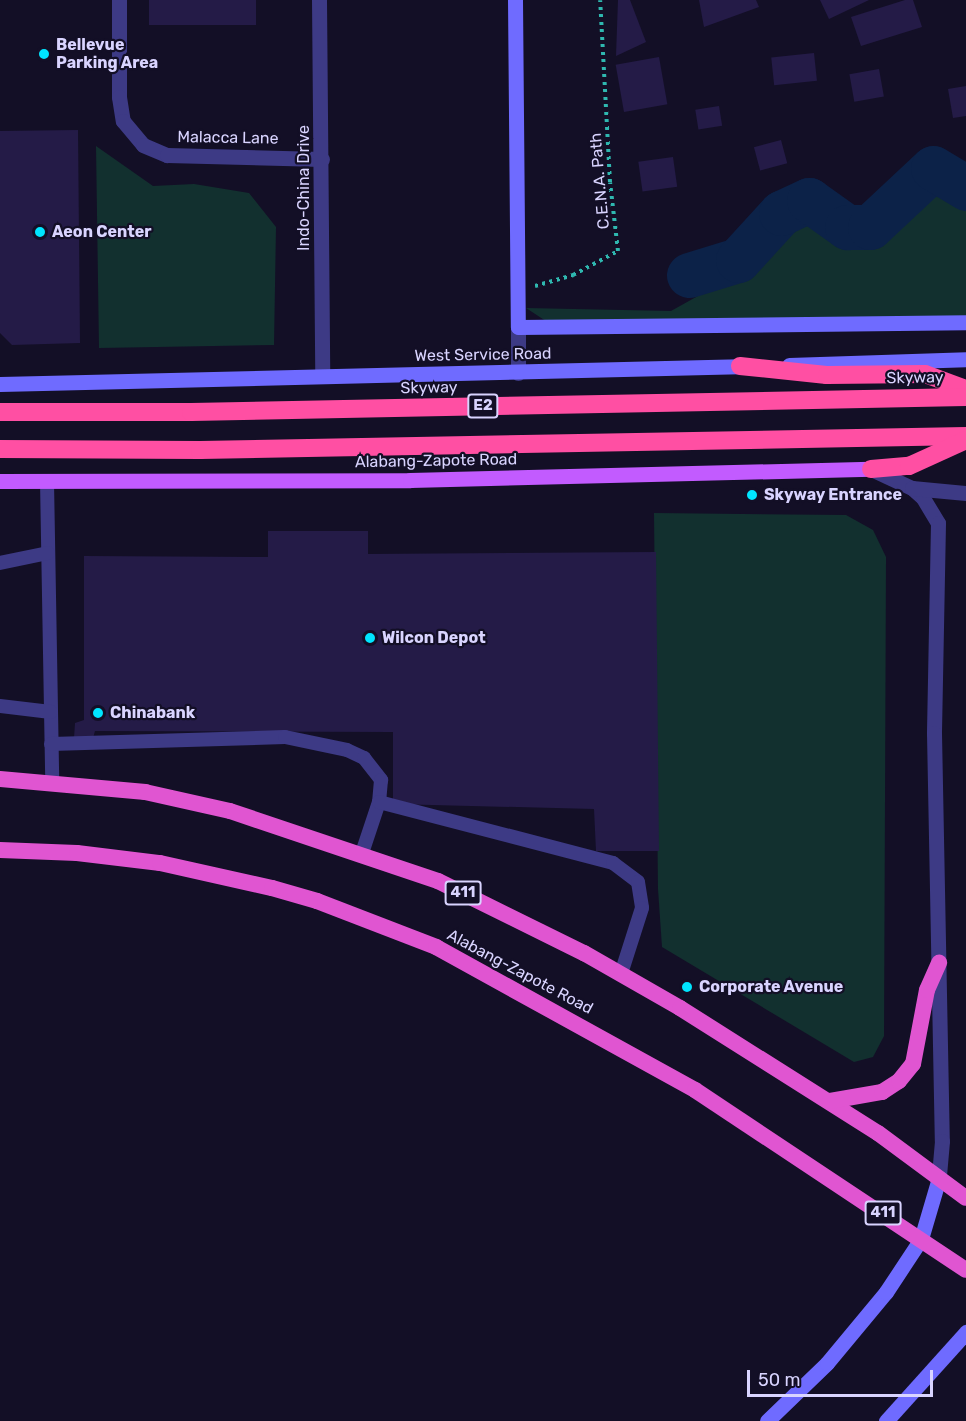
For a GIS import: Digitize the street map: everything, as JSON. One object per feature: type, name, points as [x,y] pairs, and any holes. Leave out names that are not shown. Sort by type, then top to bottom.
[{"type":"highway","points":[[740,366],[827,375],[925,374],[966,388]]},
{"type":"highway","name":"Skyway","points":[[0,412],[191,412],[966,397]]},
{"type":"highway","points":[[0,449],[200,450],[966,436]]},
{"type":"highway","points":[[872,469],[909,466],[966,440]]},
{"type":"highway","name":"411","points":[[0,779],[52,781],[145,792],[230,810],[362,853],[438,881],[621,974],[830,1101],[966,1198]]},
{"type":"highway","name":"Alabang-Zapote Road","points":[[0,850],[77,853],[160,864],[272,888],[317,901],[436,947],[695,1090],[966,1270]]},
{"type":"highway","points":[[830,1101],[882,1092],[899,1081],[913,1064],[927,990],[939,963]]},
{"type":"main road","points":[[515,0],[518,327],[966,322]]},
{"type":"main road","name":"West Service Road","points":[[0,384],[518,373],[966,359]]},
{"type":"main road","name":"Alabang-Zapote Road","points":[[0,482],[433,480],[872,469]]},
{"type":"main road","points":[[767,1421],[863,1321],[921,1239],[939,1178]]},
{"type":"main road","points":[[886,1421],[966,1332]]},
{"type":"street","name":"Malacca Lane","points":[[119,0],[119,97],[123,121],[143,145],[167,155],[322,159]]},
{"type":"street","name":"Indo-China Drive","points":[[320,0],[322,376]]},
{"type":"street","points":[[518,327],[518,373]]},
{"type":"street","points":[[872,469],[912,488],[924,498],[938,523],[934,733],[939,963],[939,1178]]},
{"type":"street","points":[[912,488],[966,493]]},
{"type":"lane","points":[[47,482],[52,781]]},
{"type":"lane","points":[[0,563],[48,552]]},
{"type":"lane","points":[[0,706],[51,712]]},
{"type":"lane","points":[[51,744],[285,737],[317,741],[364,758],[381,780],[379,802],[362,853]]},
{"type":"lane","points":[[379,802],[613,864],[638,882],[642,908],[621,974]]},
{"type":"path","name":"C.E.N.A. Path","points":[[517,291],[573,275],[618,251],[610,182],[600,0]]},
{"type":"green space","points":[[96,146],[153,186],[194,184],[249,193],[276,227],[274,345],[99,348]]},
{"type":"green space","points":[[935,174],[966,197],[966,325],[555,327],[526,308],[671,311],[739,273],[799,209],[850,235],[880,235]]},
{"type":"green space","points":[[654,513],[846,515],[873,530],[886,557],[884,1036],[873,1057],[854,1062],[662,947],[658,889]]},
{"type":"building","points":[[149,0],[256,0],[256,25],[149,25]]},
{"type":"building","points":[[618,0],[630,0],[646,42],[616,56]]},
{"type":"building","points":[[699,0],[756,0],[759,7],[704,27]]},
{"type":"building","points":[[820,0],[869,0],[829,19]]},
{"type":"building","points":[[905,0],[913,0],[922,27],[861,46],[851,17]]},
{"type":"building","points":[[814,53],[817,81],[774,85],[771,57]]},
{"type":"building","points":[[659,57],[667,104],[624,112],[616,65]]},
{"type":"building","points":[[879,69],[884,97],[854,102],[849,74]]},
{"type":"building","points":[[966,86],[966,116],[953,118],[948,89]]},
{"type":"building","points":[[719,106],[722,126],[698,130],[695,110]]},
{"type":"building","name":"Aeon Center","points":[[78,130],[80,343],[12,345],[0,333],[0,131]]},
{"type":"building","points":[[781,140],[787,163],[760,170],[754,147]]},
{"type":"building","points":[[673,157],[677,187],[643,192],[638,162]]},
{"type":"building","name":"Wilcon Depot","points":[[268,531],[368,531],[368,554],[656,552],[659,851],[596,851],[594,809],[393,804],[393,732],[95,731],[93,738],[74,738],[75,723],[84,720],[84,556],[268,557]]},
{"type":"waterway","points":[[689,275],[738,260],[781,213],[809,200],[847,227],[870,227],[933,168],[966,188]]},
{"type":"place","name":"Bellevue Parking Area","points":[[44,54]]},
{"type":"place","name":"Aeon Center","points":[[40,232]]},
{"type":"place","name":"Skyway Entrance","points":[[752,495]]},
{"type":"place","name":"Wilcon Depot","points":[[370,638]]},
{"type":"place","name":"Chinabank","points":[[98,713]]},
{"type":"place","name":"Corporate Avenue","points":[[687,987]]}]
